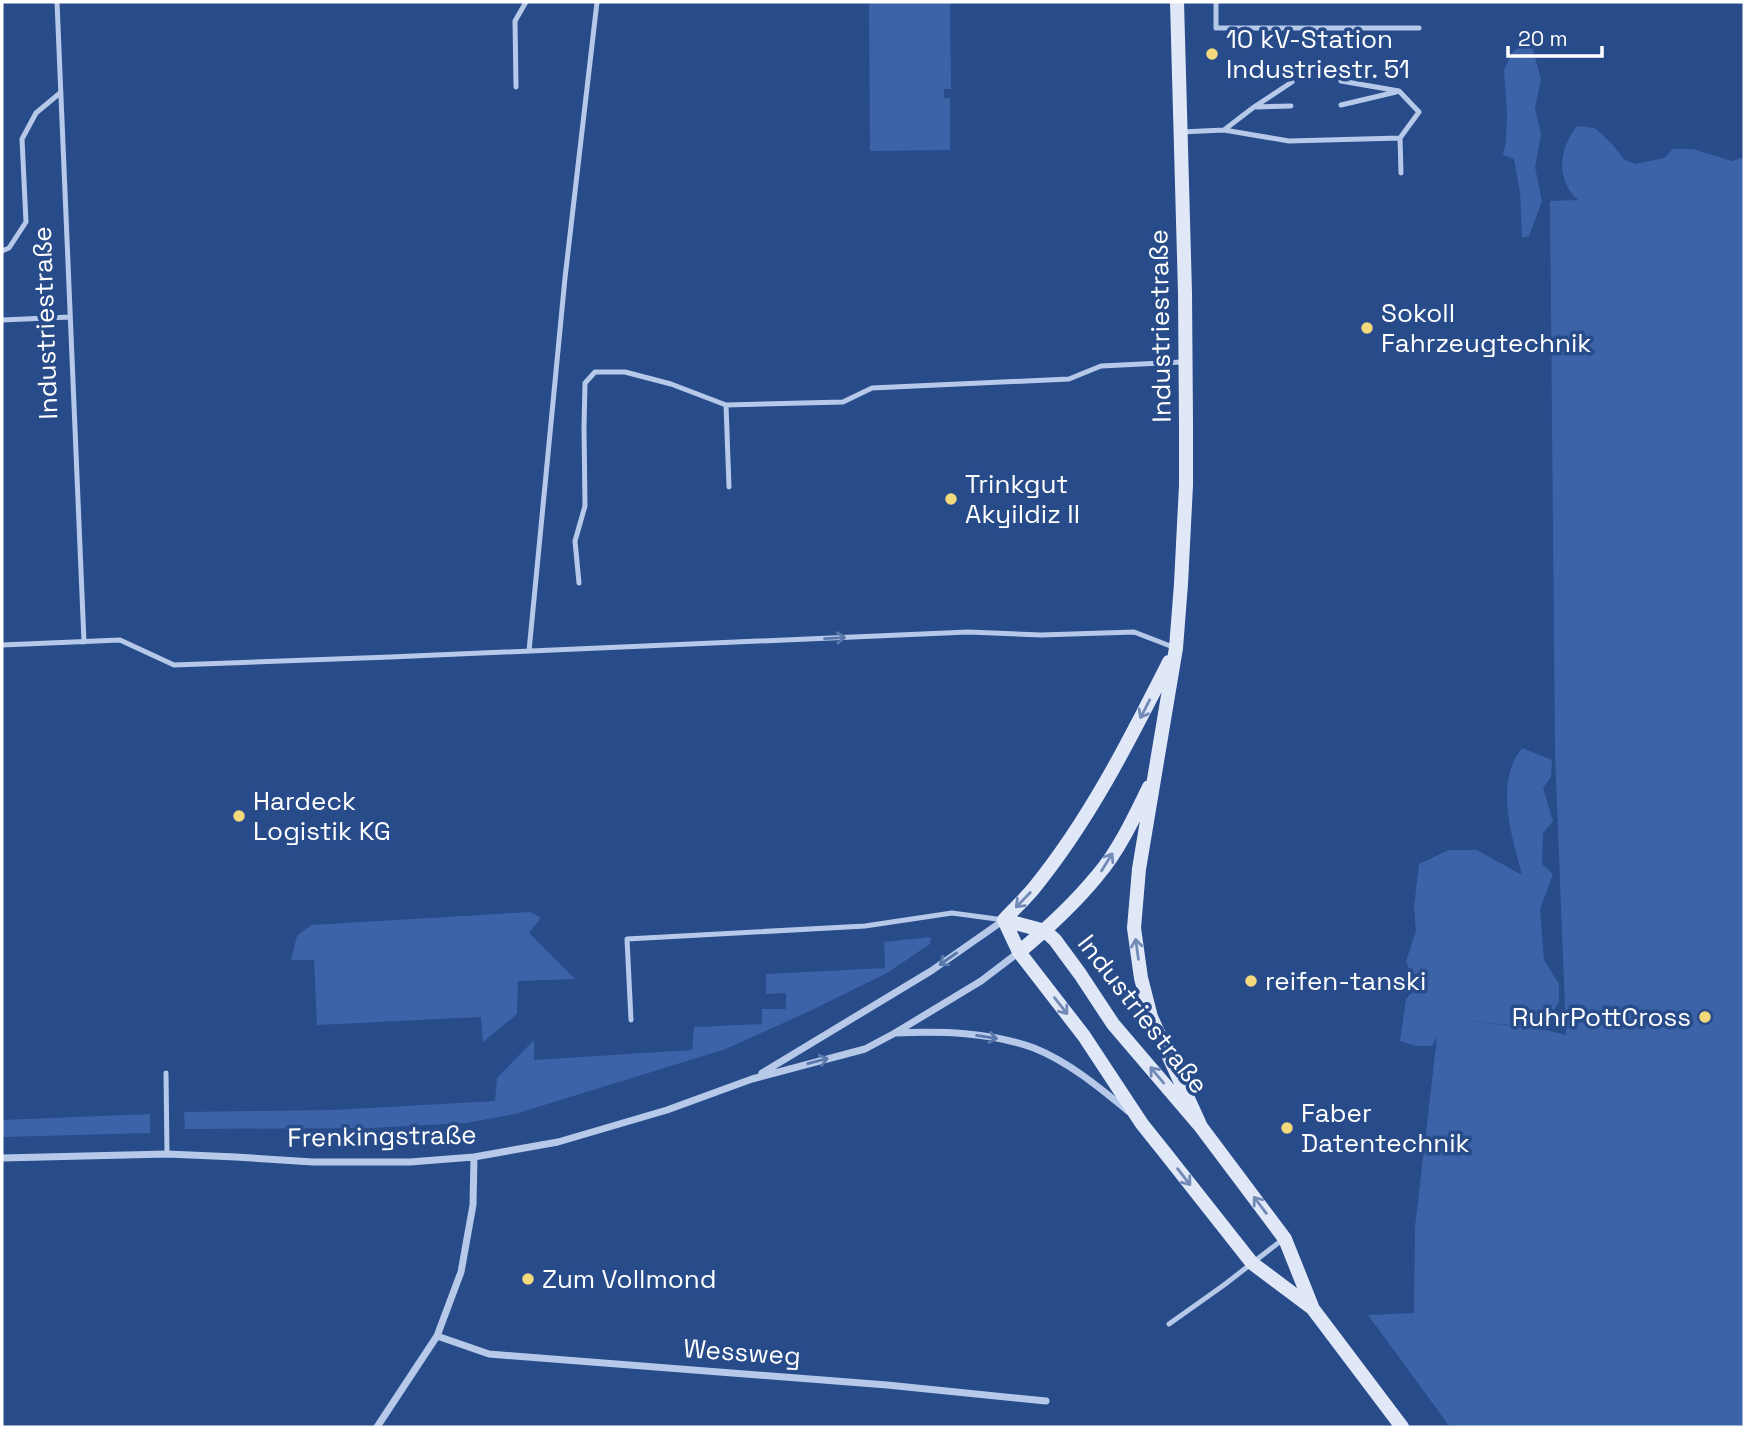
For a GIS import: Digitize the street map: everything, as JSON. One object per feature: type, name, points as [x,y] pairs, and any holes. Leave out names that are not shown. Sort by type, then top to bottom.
[{"type":"street","name":"Industriestraße","points":[[1177,2],[1186,362],[1186,485],[1176,649],[1139,869],[1134,928],[1152,1017],[1201,1127]]},
{"type":"street","name":"Industriestraße","points":[[1004,919],[1032,890],[1089,812],[1120,759],[1176,649]]},
{"type":"street","name":"Industriestraße","points":[[1019,952],[1045,930],[1099,875],[1128,829],[1156,771]]},
{"type":"street","name":"Industriestraße","points":[[1004,919],[1045,930],[1055,940],[1113,1024],[1201,1127],[1285,1239],[1313,1309],[1402,1427]]},
{"type":"street","name":"Industriestraße","points":[[1004,919],[1019,952],[1084,1036],[1142,1124],[1252,1263],[1313,1309]]},
{"type":"street","name":"Frenkingstraße","points":[[752,1079],[931,971],[1004,919]]},
{"type":"street","name":"Frenkingstraße","points":[[2,1158],[167,1154],[313,1162],[410,1162],[474,1157],[558,1142],[667,1110],[752,1079],[865,1049],[981,981],[1019,952]]},
{"type":"street","name":"Industriestraße","points":[[895,1033],[937,1031],[969,1034],[1035,1049],[1066,1065],[1100,1088],[1142,1124]]},
{"type":"street","points":[[377,1427],[437,1336],[461,1272],[472,1205],[474,1157]]},
{"type":"street","name":"Wessweg","points":[[437,1336],[489,1354],[887,1385],[1046,1401]]},
{"type":"lane","name":"Industriestraße","points":[[57,2],[84,642]]},
{"type":"lane","points":[[516,87],[515,21],[526,2]]},
{"type":"lane","points":[[529,651],[565,278],[597,2]]},
{"type":"lane","points":[[1216,2],[1216,28],[1419,28]]},
{"type":"lane","points":[[1341,81],[1399,91],[1419,112],[1400,138],[1401,173]]},
{"type":"lane","points":[[1224,130],[1292,82]]},
{"type":"lane","points":[[1342,105],[1399,91]]},
{"type":"lane","points":[[2,251],[9,248],[26,222],[22,139],[36,113],[60,93]]},
{"type":"lane","points":[[1254,107],[1292,106]]},
{"type":"lane","points":[[1181,132],[1224,130],[1289,141],[1400,138]]},
{"type":"lane","points":[[2,320],[69,317]]},
{"type":"lane","points":[[579,583],[575,541],[584,506],[585,383],[595,372],[625,372],[671,384],[726,405],[843,402],[873,388],[1069,379],[1101,366],[1186,362]]},
{"type":"lane","points":[[726,405],[729,487]]},
{"type":"lane","points":[[2,645],[120,640],[174,664],[968,632],[1041,635],[1134,632],[1176,649]]},
{"type":"lane","points":[[631,1020],[627,939],[865,926],[952,913],[1004,919]]},
{"type":"lane","points":[[166,1073],[167,1154]]},
{"type":"lane","points":[[1169,1324],[1285,1239]]},
{"type":"shaded area","points":[[869,2],[950,2],[951,89],[944,89],[944,98],[950,98],[950,150],[870,151]]},
{"type":"shaded area","points":[[1529,36],[1541,79],[1535,108],[1541,134],[1535,167],[1542,201],[1529,236],[1522,238],[1520,192],[1514,159],[1503,155],[1507,113],[1504,70],[1512,53]]},
{"type":"shaded area","points":[[1577,126],[1595,128],[1625,160],[1636,164],[1664,158],[1673,149],[1693,149],[1732,161],[1744,157],[1744,1427],[1450,1427],[1368,1315],[1414,1313],[1415,1227],[1437,1037],[1432,1046],[1416,1046],[1400,1041],[1406,999],[1416,988],[1406,961],[1416,931],[1414,907],[1419,864],[1449,850],[1477,850],[1522,875],[1510,827],[1507,793],[1514,762],[1522,748],[1552,760],[1551,777],[1543,788],[1553,821],[1543,833],[1542,864],[1553,874],[1540,909],[1544,960],[1559,984],[1559,1002],[1547,1021],[1528,1027],[1454,1019],[1546,1030],[1566,1035],[1555,753],[1550,201],[1578,200],[1566,183],[1562,164],[1566,144]]},
{"type":"shaded area","points":[[530,912],[541,918],[529,933],[575,979],[518,981],[517,1014],[483,1042],[481,1017],[317,1025],[314,960],[291,960],[297,936],[311,925]]},
{"type":"shaded area","points":[[931,937],[930,944],[887,973],[726,1049],[515,1114],[466,1123],[370,1128],[185,1129],[184,1112],[332,1110],[495,1101],[497,1078],[534,1040],[534,1060],[692,1050],[694,1027],[762,1024],[762,1009],[786,1009],[786,993],[766,994],[766,974],[885,968],[884,942]]},
{"type":"shaded area","points":[[150,1114],[150,1133],[2,1137],[2,1120]]},
{"type":"place","name":"10 kV-Station Industriestr. 51","points":[[1212,54]]},
{"type":"place","name":"Sokoll Fahrzeugtechnik","points":[[1367,328]]},
{"type":"place","name":"Trinkgut Akyildiz II","points":[[951,499]]},
{"type":"place","name":"Hardeck Logistik KG","points":[[239,816]]},
{"type":"place","name":"reifen-tanski","points":[[1251,981]]},
{"type":"place","name":"RuhrPottCross","points":[[1705,1017]]},
{"type":"place","name":"Faber Datentechnik","points":[[1287,1128]]},
{"type":"place","name":"Zum Vollmond","points":[[528,1279]]}]
